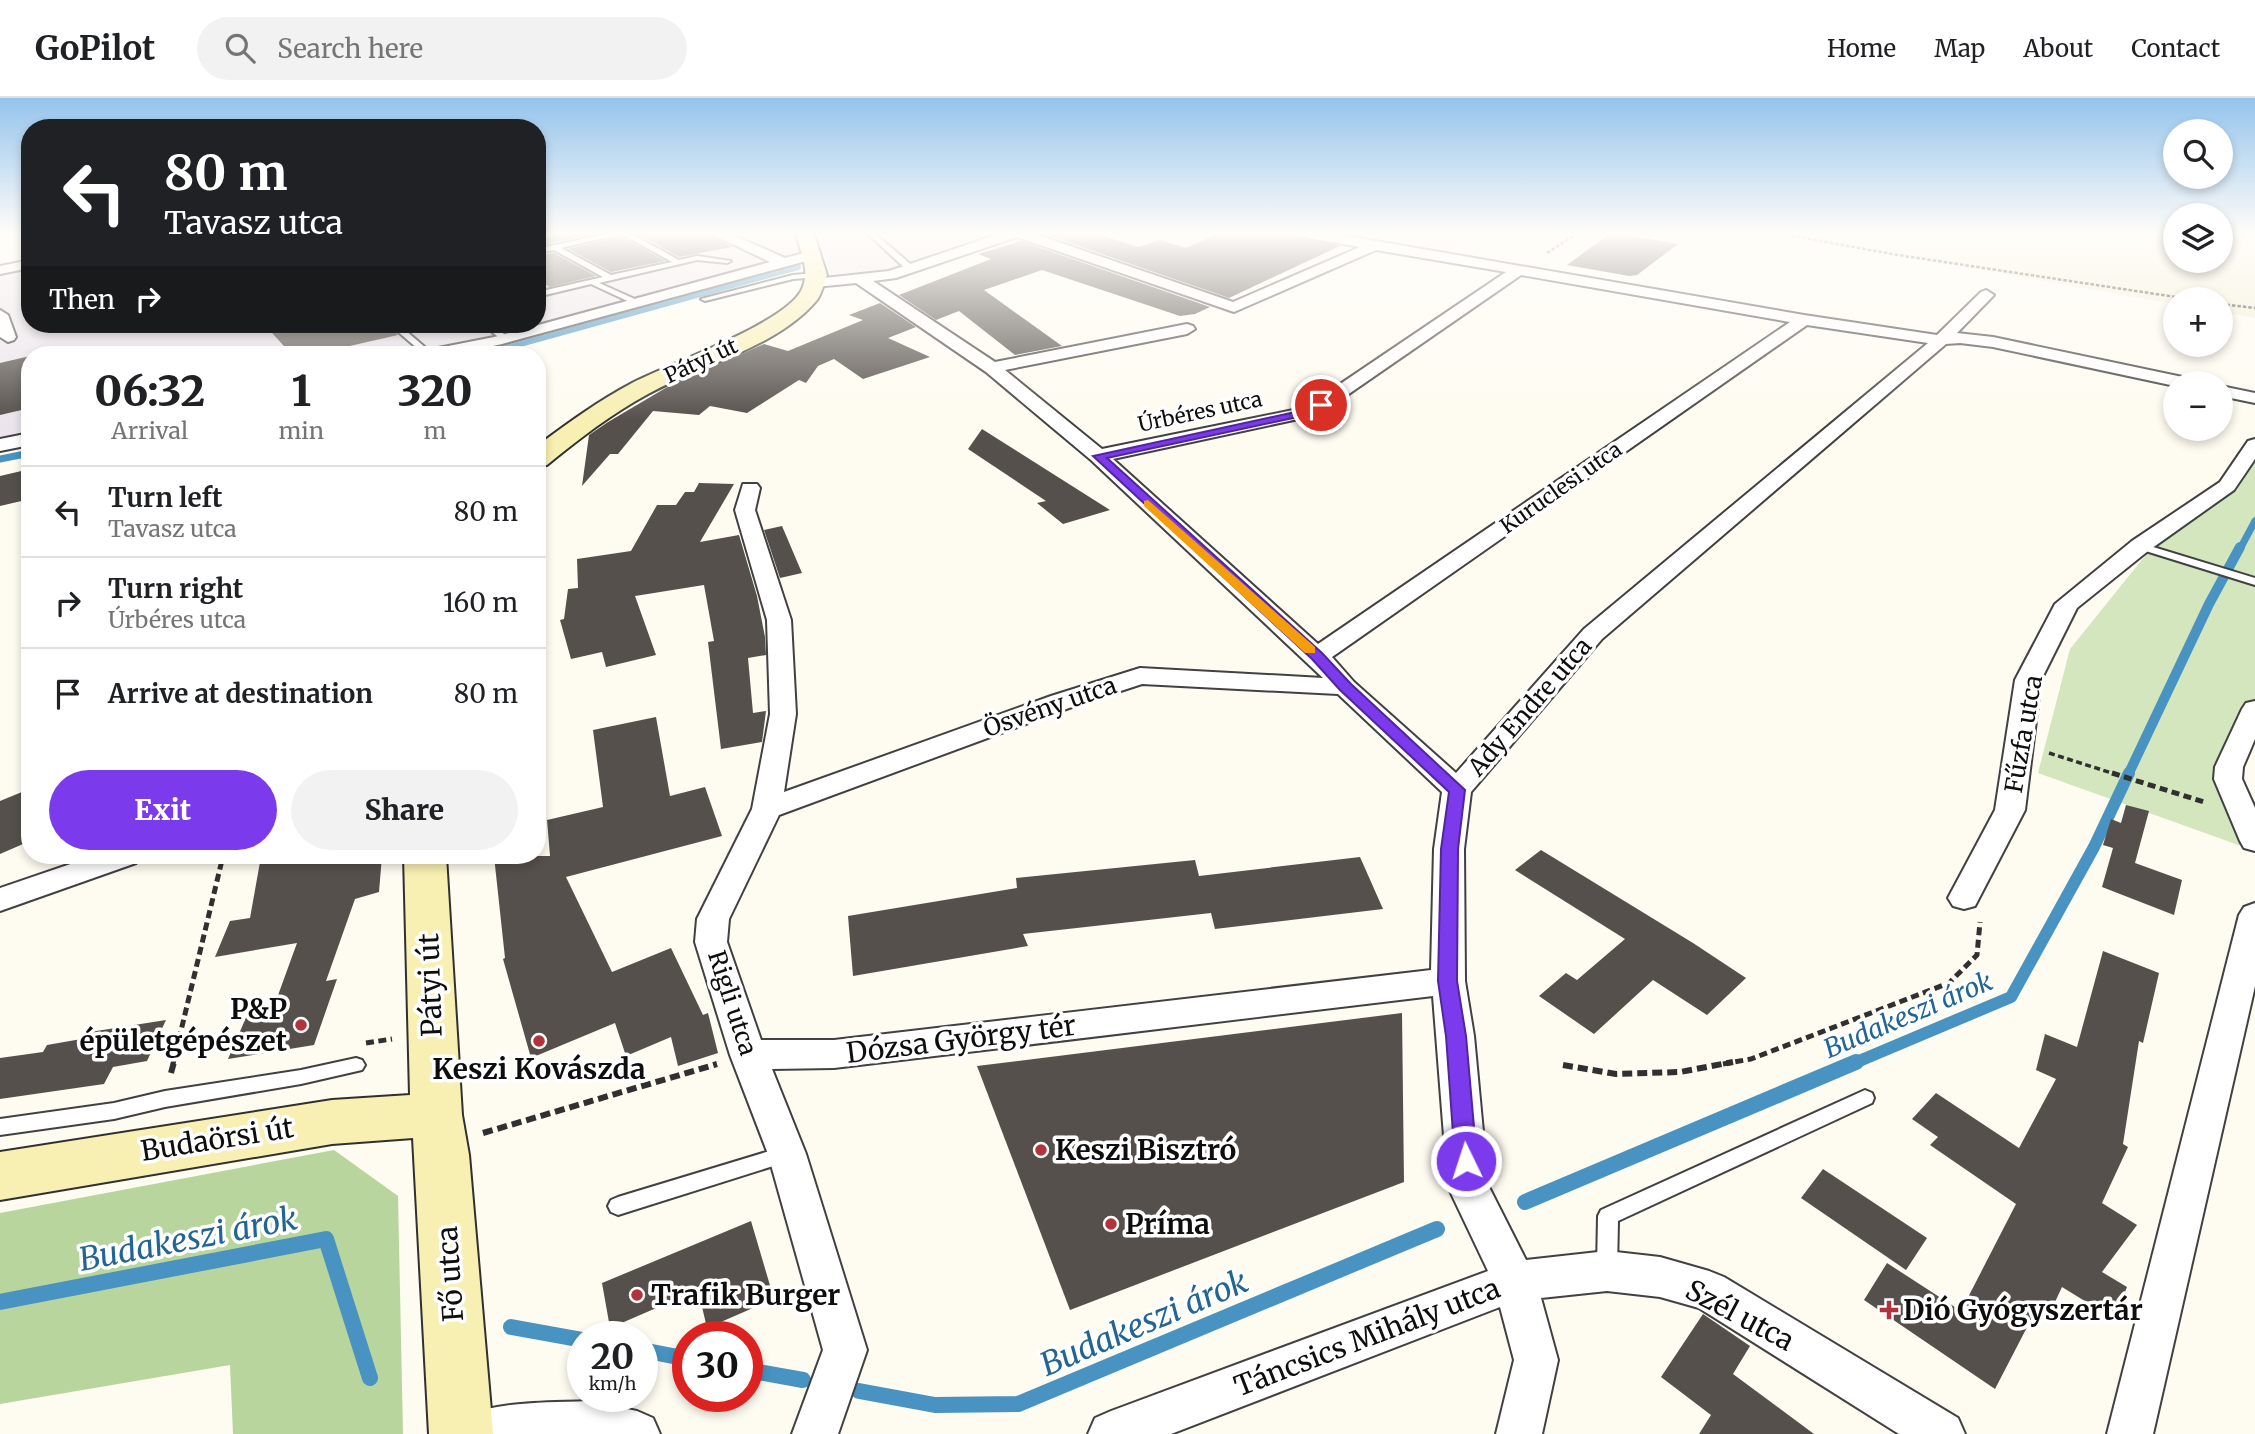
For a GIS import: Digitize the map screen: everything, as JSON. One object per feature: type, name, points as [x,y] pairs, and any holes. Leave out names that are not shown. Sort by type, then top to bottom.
[{"type":"main road","name":"Pátyi út","points":[[546,453],[593,416],[641,388],[758,334],[782,320],[804,303],[807,296]]},
{"type":"main road","name":"Pátyi út","points":[[426,864],[459,1124]]},
{"type":"main road","name":"Budaörsi út","points":[[0,1176],[332,1122],[459,1124]]},
{"type":"main road","name":"Fő utca","points":[[459,1124],[442,1155],[461,1434]]},
{"type":"street","points":[[546,327],[654,296]]},
{"type":"street","points":[[885,296],[992,368],[1098,456],[1317,656],[1345,687],[1457,790]]},
{"type":"street","points":[[1203,296],[1234,307],[1258,296]]},
{"type":"street","name":"Úrbéres utca","points":[[1098,456],[1303,413],[1321,405],[1480,296]]},
{"type":"street","points":[[1669,296],[1941,340],[1960,338],[1993,342],[2163,378]]},
{"type":"street","name":"Ady Endre utca","points":[[1515,1281],[1468,1186],[1456,1036],[1448,981],[1449,849],[1457,790],[1593,634],[1941,340],[1985,296]]},
{"type":"street","points":[[0,315],[8,337]]},
{"type":"street","name":"Kuruclesi utca","points":[[1317,656],[1804,320]]},
{"type":"street","points":[[992,368],[1187,329]]},
{"type":"street","points":[[469,346],[523,333]]},
{"type":"street","points":[[2233,393],[2255,398]]},
{"type":"street","points":[[0,445],[21,441]]},
{"type":"street","name":"Fűzfa utca","points":[[1964,898],[2010,810],[2028,680],[2067,604],[2140,546],[2227,486],[2255,445]]},
{"type":"street","name":"Rigli utca","points":[[750,488],[745,510],[779,620],[783,714],[767,809],[712,919],[711,942],[748,1055],[787,1154],[845,1350],[815,1434]]},
{"type":"street","name":"Ösvény utca","points":[[767,809],[1060,702],[1140,676],[1345,687]]},
{"type":"street","points":[[2254,837],[2228,779],[2229,767],[2255,709]]},
{"type":"street","points":[[0,900],[102,864]]},
{"type":"street","points":[[2130,1434],[2255,915]]},
{"type":"street","name":"Dózsa György tér","points":[[748,1055],[834,1054],[1448,981]]},
{"type":"street","name":"Szél utca","points":[[1515,1281],[1607,1271],[1660,1277],[1709,1292],[1942,1434]]},
{"type":"street","name":"Táncsics Mihály utca","points":[[1132,1430],[1515,1281],[1536,1360],[1519,1434]]},
{"type":"street","points":[[475,1434],[516,1427],[587,1424],[638,1434]]},
{"type":"lane","points":[[622,296],[634,302]]},
{"type":"lane","points":[[705,299],[716,296]]},
{"type":"lane","points":[[403,333],[419,346]]},
{"type":"lane","points":[[498,333],[505,338]]},
{"type":"lane","points":[[2140,546],[2255,582]]},
{"type":"lane","points":[[0,1127],[114,1111],[165,1099],[301,1077],[356,1065]]},
{"type":"lane","points":[[1607,1271],[1608,1216],[1865,1098]]},
{"type":"lane","points":[[618,1206],[787,1154]]},
{"type":"path","points":[[2233,306],[2255,308]]},
{"type":"path","points":[[2020,743],[2160,789]]},
{"type":"path","points":[[165,1099],[221,864]]},
{"type":"path","points":[[1563,1065],[1616,1074],[1680,1072],[1751,1059],[1949,983],[1977,955],[1981,914],[1964,898]]},
{"type":"path","points":[[459,1124],[748,1055]]},
{"type":"shaded area","points":[[0,296],[21,296],[21,333],[541,333],[484,346],[21,346],[21,448],[0,452]]},
{"type":"shaded area","points":[[546,296],[673,296],[546,332]]},
{"type":"shaded area","points":[[2131,296],[2163,296],[2163,302]]},
{"type":"shaded area","points":[[2233,296],[2255,296],[2255,318],[2233,314]]},
{"type":"green space","points":[[2255,463],[2255,724],[2244,747],[2236,810],[2255,851],[2038,773],[2070,649],[2149,551]]},
{"type":"green space","points":[[334,1150],[398,1196],[403,1434],[233,1434],[230,1365],[0,1404],[0,1213]]},
{"type":"building","points":[[901,296],[993,296],[1062,346],[1015,355],[959,311],[936,320]]},
{"type":"building","points":[[1121,296],[1179,296],[1210,307],[1195,314],[1180,316]]},
{"type":"building","points":[[880,303],[916,327],[888,338],[930,357],[863,379],[834,359],[818,366],[806,383],[799,380],[747,413],[710,406],[699,415],[653,411],[618,454],[610,454],[582,486],[589,435],[608,422],[669,386],[764,344],[788,351],[863,320],[849,315]]},
{"type":"building","points":[[272,333],[398,335],[350,346],[284,346]]},
{"type":"building","points":[[21,358],[21,410],[0,415],[0,363]]},
{"type":"building","points":[[982,429],[1110,510],[1063,524],[1037,503],[1046,501],[968,449]]},
{"type":"building","points":[[21,471],[21,501],[0,506],[0,476]]},
{"type":"building","points":[[699,483],[734,484],[700,542],[739,535],[757,596],[765,637],[766,655],[748,658],[753,713],[766,711],[762,742],[721,749],[708,642],[714,641],[704,585],[635,596],[656,655],[606,667],[602,652],[571,659],[560,620],[564,619],[568,589],[578,588],[577,559],[631,551],[657,505],[676,505],[685,492],[694,492]]},
{"type":"building","points":[[782,526],[802,573],[780,578],[764,530]]},
{"type":"building","points":[[656,717],[670,796],[705,787],[722,836],[566,877],[612,972],[671,948],[703,1015],[708,1013],[718,1053],[678,1066],[671,1037],[626,1056],[615,1023],[531,1058],[503,959],[495,864],[546,864],[546,856],[550,856],[547,820],[603,807],[593,730]]},
{"type":"building","points":[[21,792],[21,845],[0,854],[0,801]]},
{"type":"building","points":[[2126,805],[2149,811],[2135,863],[2182,880],[2174,915],[2102,887],[2113,848],[2103,845],[2111,819],[2121,823]]},
{"type":"building","points":[[1541,850],[1746,978],[1707,1015],[1653,980],[1594,1034],[1539,996],[1566,973],[1577,980],[1625,939],[1515,870]]},
{"type":"building","points":[[1360,857],[1383,909],[1215,929],[1211,913],[1023,934],[1028,946],[853,976],[848,916],[1017,888],[1016,878],[1195,860],[1199,876]]},
{"type":"building","points":[[260,864],[381,864],[379,892],[355,899],[326,981],[337,979],[314,1045],[228,1059],[248,1013],[273,1009],[297,943],[215,957],[230,921],[250,918]]},
{"type":"building","points":[[2103,951],[2159,973],[2143,1043],[2139,1041],[2123,1144],[2128,1147],[2102,1203],[2137,1225],[2102,1272],[2127,1287],[2114,1319],[2062,1287],[2048,1317],[2036,1310],[1995,1389],[1864,1300],[1887,1263],[1961,1311],[2016,1204],[1930,1145],[1938,1137],[1912,1119],[1936,1093],[2019,1148],[2056,1079],[2036,1070],[2045,1034],[2077,1047]]},
{"type":"building","points":[[1402,1013],[1404,1182],[1070,1310],[977,1066]]},
{"type":"building","points":[[166,1020],[147,1061],[113,1067],[104,1084],[0,1099],[0,1058],[43,1052],[47,1045],[87,1038],[90,1032]]},
{"type":"building","points":[[1823,1169],[1927,1238],[1906,1270],[1801,1198]]},
{"type":"building","points":[[751,1221],[774,1299],[723,1321],[705,1321],[698,1290],[626,1321],[609,1321],[602,1283]]},
{"type":"building","points":[[1703,1314],[1750,1346],[1733,1374],[1814,1434],[1699,1434],[1711,1415],[1661,1377]]},
{"type":"waterway","points":[[513,346],[692,296]]},
{"type":"waterway","points":[[0,459],[21,455]]},
{"type":"waterway","name":"Budakeszi árok","points":[[2240,549],[2255,521]]},
{"type":"waterway","name":"Budakeszi árok","points":[[2128,775],[2209,604],[2240,547]]},
{"type":"waterway","name":"Budakeszi árok","points":[[1852,1064],[2011,997],[2094,847],[2129,773]]},
{"type":"waterway","name":"Budakeszi árok","points":[[1525,1202],[1856,1062]]},
{"type":"waterway","name":"Budakeszi árok","points":[[859,1391],[935,1405],[1018,1404],[1437,1229]]},
{"type":"waterway","name":"Budakeszi árok","points":[[0,1302],[326,1239],[370,1378]]},
{"type":"waterway","name":"Budakeszi árok","points":[[511,1327],[567,1337]]},
{"type":"waterway","name":"Budakeszi árok","points":[[658,1353],[672,1356]]},
{"type":"waterway","name":"Budakeszi árok","points":[[763,1373],[803,1380]]},
{"type":"slow traffic","points":[[1148,503],[1310,650]]},
{"type":"place","name":"P&P épületgépészet","points":[[301,1025]]},
{"type":"place","name":"Keszi Kovászda","points":[[539,1041]]},
{"type":"place","name":"Keszi Bisztró","points":[[1041,1150]]},
{"type":"place","name":"Príma","points":[[1111,1224]]},
{"type":"place","name":"Trafik Burger","points":[[637,1295]]},
{"type":"place","name":"Dió Gyógyszertár","points":[[1889,1310]]},
{"type":"route","points":[[1321,405],[1303,413],[1098,456],[1317,656],[1345,687],[1457,790],[1449,849],[1448,981],[1456,1036],[1466,1161]]}]
